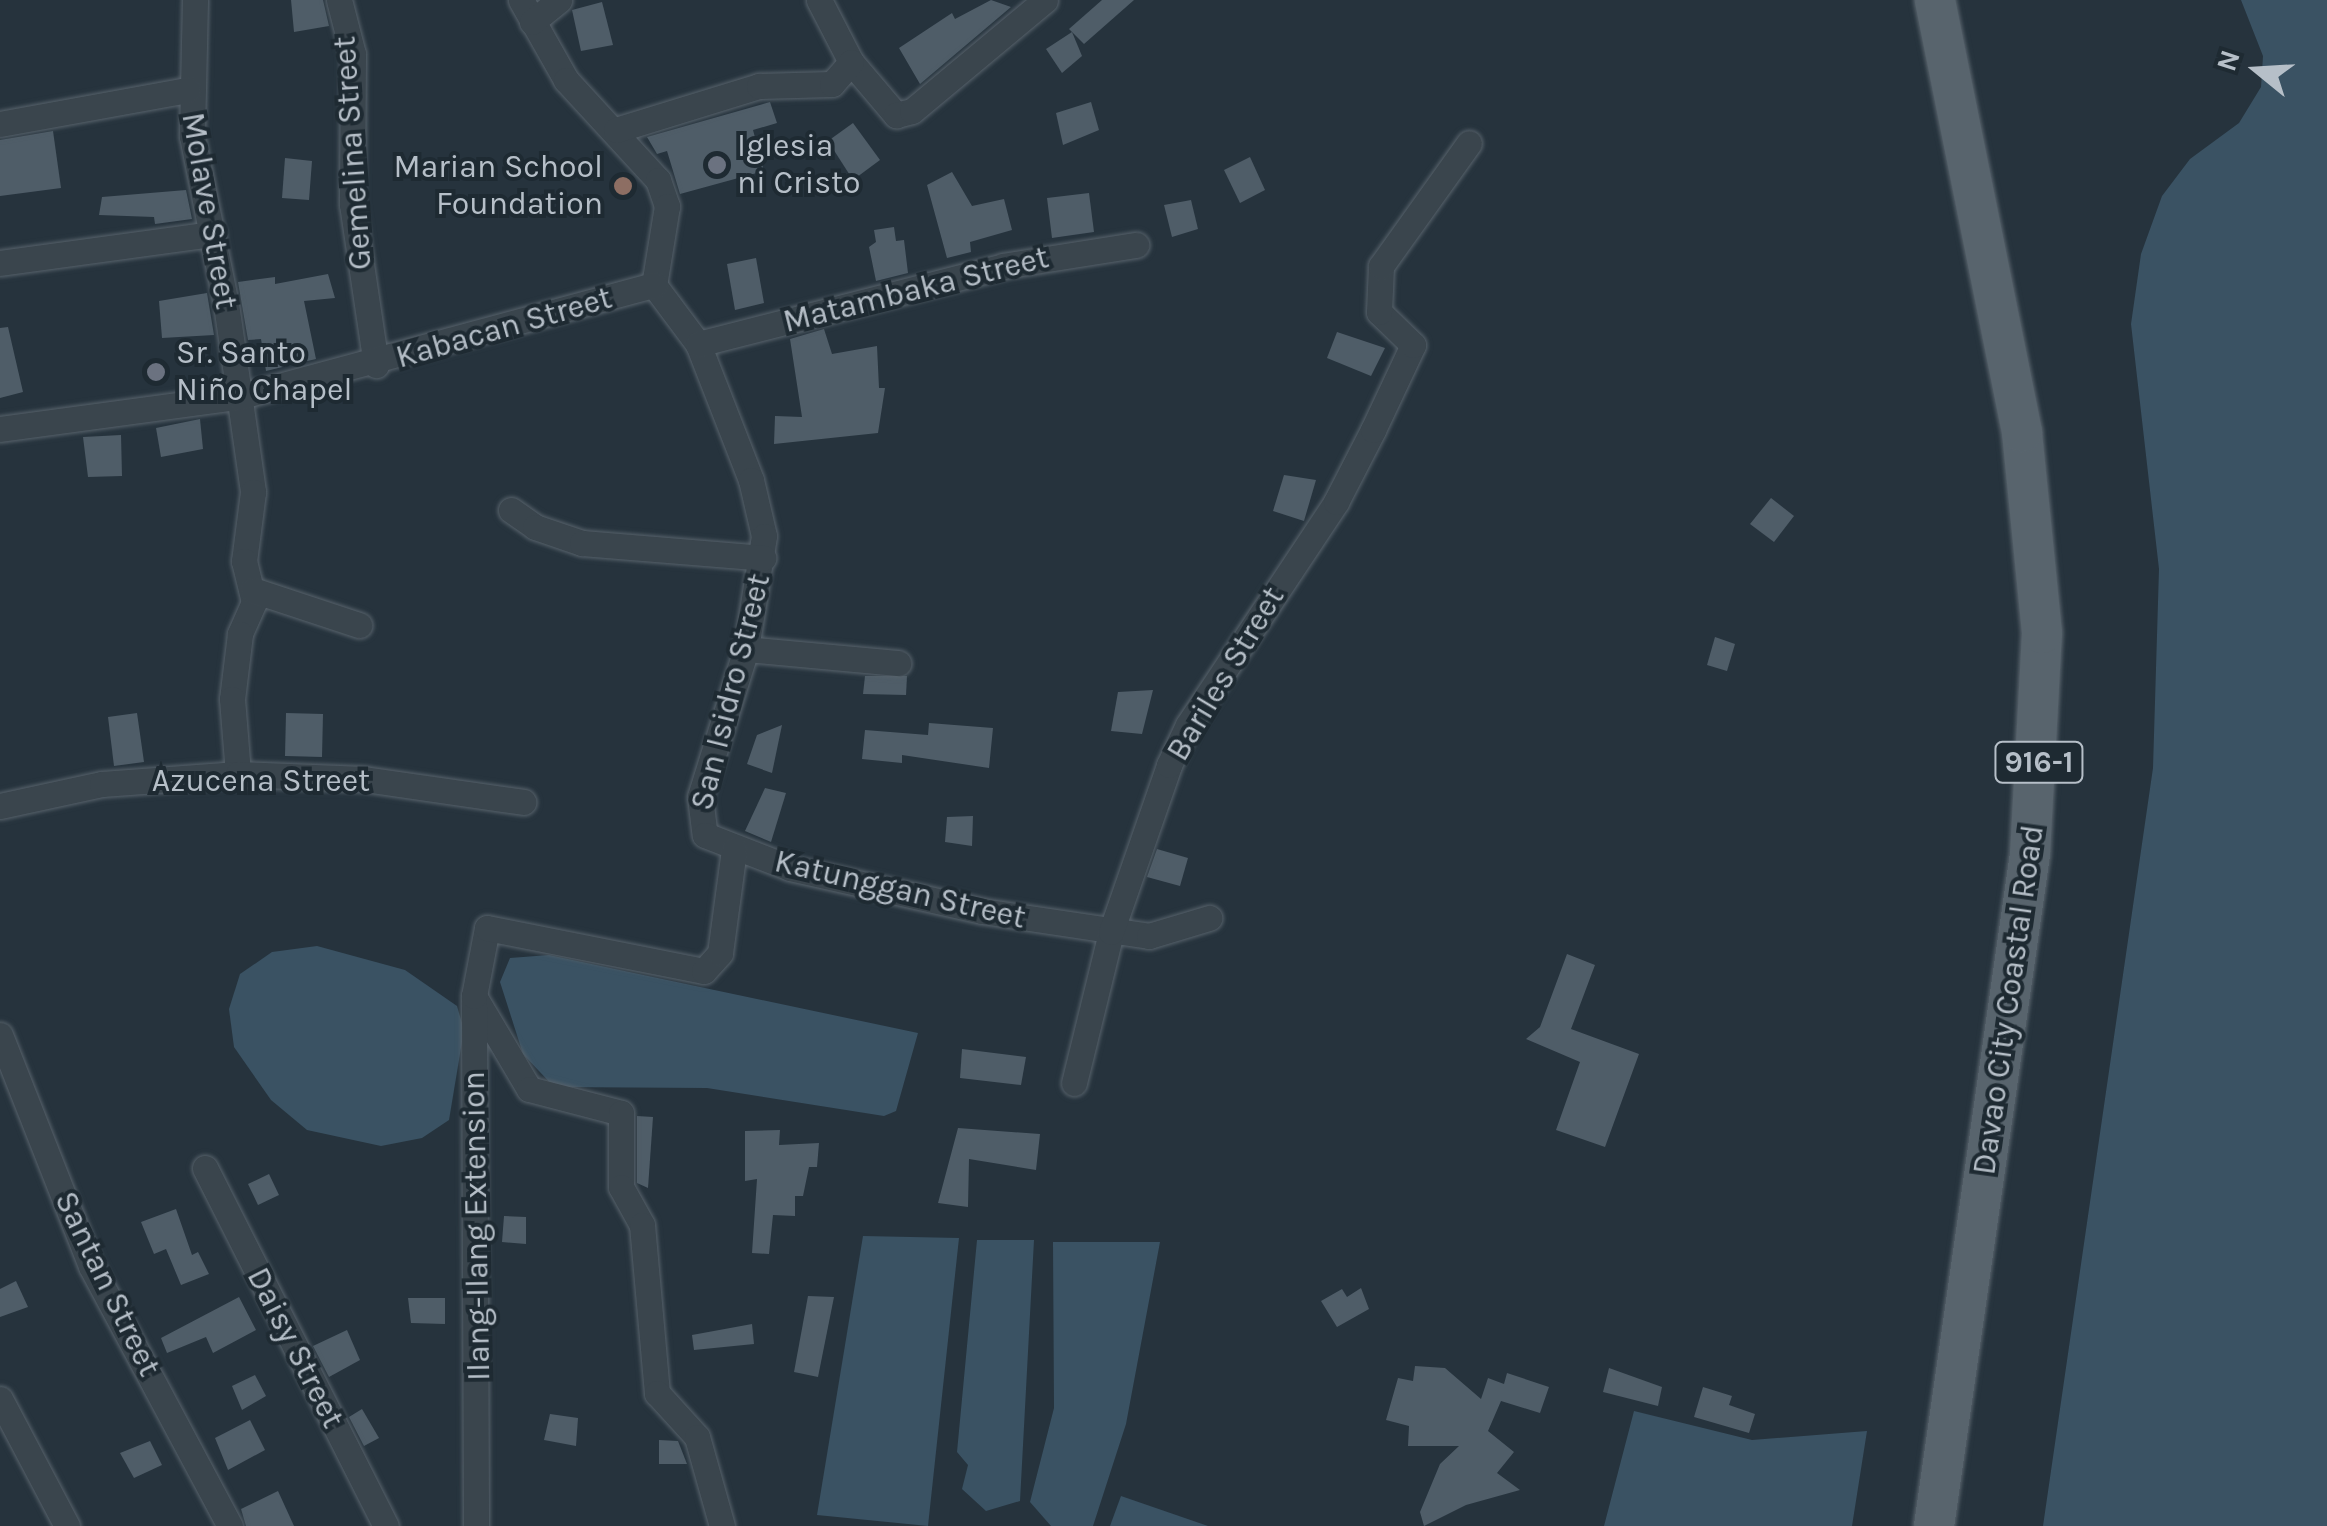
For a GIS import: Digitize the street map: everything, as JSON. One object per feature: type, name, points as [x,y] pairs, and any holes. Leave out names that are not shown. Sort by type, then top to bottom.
[{"type":"main road","name":"Davao City Coastal Road","points":[[1934,0],[2022,432],[2042,651],[2028,871],[1934,1526]]},
{"type":"street","name":"Molave Street","points":[[195,0],[188,90],[253,492],[244,561],[253,590],[232,698],[238,774]]},
{"type":"street","name":"Gemelina Street","points":[[339,0],[353,54],[352,204],[376,365]]},
{"type":"street","points":[[559,0],[527,11],[566,80],[616,130],[664,194],[665,235],[654,285]]},
{"type":"street","points":[[819,0],[851,62],[886,109],[903,115],[1045,0]]},
{"type":"street","points":[[616,130],[759,86],[832,84],[851,62]]},
{"type":"street","points":[[0,124],[188,90]]},
{"type":"street","name":"Bariles Street","points":[[1074,1083],[1111,932],[1188,725],[1336,502],[1413,345],[1379,312],[1376,282],[1470,143]]},
{"type":"street","points":[[0,263],[213,234]]},
{"type":"street","name":"Matambaka Street","points":[[698,344],[1003,266],[1136,245]]},
{"type":"street","name":"Kabacan Street","points":[[0,429],[238,397],[376,365],[654,285]]},
{"type":"street","name":"San Isidro Street","points":[[654,285],[698,344],[751,480],[763,558],[746,649],[700,797],[699,825]]},
{"type":"street","points":[[512,510],[544,532],[582,543],[763,558]]},
{"type":"street","points":[[253,590],[359,625]]},
{"type":"street","points":[[746,649],[898,663]]},
{"type":"street","name":"Azucena Street","points":[[0,806],[102,784],[238,774],[364,779],[523,802]]},
{"type":"street","name":"Katunggan Street","points":[[699,825],[713,841],[734,850],[844,882],[1111,932],[1170,933],[1209,918]]},
{"type":"street","name":"Ilang-Ilang Extension","points":[[476,1526],[474,996],[486,928],[711,969],[720,953],[734,850]]},
{"type":"street","points":[[474,996],[529,1089],[621,1113],[621,1186],[642,1225],[657,1393],[697,1437],[722,1526]]},
{"type":"street","name":"Santan Street","points":[[0,1036],[91,1266],[230,1526]]},
{"type":"street","name":"Daisy Street","points":[[205,1168],[386,1526]]},
{"type":"street","points":[[0,1399],[67,1526]]},
{"type":"water","points":[[2241,0],[2327,0],[2327,1526],[2043,1526],[2153,768],[2159,569],[2131,324],[2141,254],[2162,196],[2190,159],[2239,123],[2261,87],[2263,56]]},
{"type":"water","points":[[317,946],[405,970],[457,1006],[464,1030],[449,1120],[422,1138],[381,1146],[307,1130],[271,1100],[234,1047],[229,1009],[240,974],[272,952]]},
{"type":"water","points":[[549,955],[918,1033],[896,1111],[884,1116],[707,1088],[554,1087],[523,1054],[500,982],[510,958]]},
{"type":"water","points":[[863,1236],[959,1238],[928,1526],[817,1515]]},
{"type":"water","points":[[977,1240],[1034,1240],[1020,1501],[986,1511],[962,1489],[968,1465],[957,1452]]},
{"type":"water","points":[[1053,1242],[1160,1242],[1126,1424],[1093,1526],[1051,1526],[1030,1502],[1054,1408]]},
{"type":"water","points":[[1634,1411],[1752,1440],[1867,1431],[1852,1526],[1604,1526]]},
{"type":"water","points":[[1121,1496],[1208,1526],[1110,1526]]},
{"type":"building","points":[[291,0],[323,0],[329,26],[294,32]]},
{"type":"building","points":[[991,0],[1011,7],[920,84],[899,48],[952,13],[955,19]]},
{"type":"building","points":[[1102,0],[1134,0],[1084,44],[1069,29]]},
{"type":"building","points":[[602,2],[613,45],[581,51],[572,10]]},
{"type":"building","points":[[1072,32],[1082,56],[1062,73],[1046,49]]},
{"type":"building","points":[[770,102],[777,123],[753,130],[764,171],[680,194],[667,151],[657,154],[647,137]]},
{"type":"building","points":[[1091,102],[1099,130],[1063,145],[1056,113]]},
{"type":"building","points":[[853,123],[880,160],[853,180],[828,141]]},
{"type":"building","points":[[53,131],[61,188],[0,196],[0,140]]},
{"type":"building","points":[[1250,157],[1265,190],[1240,203],[1224,170]]},
{"type":"building","points":[[285,158],[312,161],[309,200],[282,198]]},
{"type":"building","points":[[952,172],[972,206],[1004,199],[1012,230],[970,242],[971,252],[947,258],[927,185]]},
{"type":"building","points":[[186,190],[192,219],[155,224],[154,217],[99,215],[102,197]]},
{"type":"building","points":[[1089,193],[1094,232],[1052,238],[1047,198]]},
{"type":"building","points":[[1191,200],[1198,229],[1172,237],[1164,205]]},
{"type":"building","points":[[894,227],[896,241],[904,240],[908,273],[876,281],[869,247],[876,242],[874,230]]},
{"type":"building","points":[[756,258],[764,303],[735,310],[727,264]]},
{"type":"building","points":[[328,274],[335,298],[304,301],[316,359],[266,371],[261,339],[248,340],[238,282],[275,277],[275,284]]},
{"type":"building","points":[[207,293],[214,335],[162,338],[159,301]]},
{"type":"building","points":[[8,327],[23,392],[0,398],[0,328]]},
{"type":"building","points":[[824,329],[832,354],[877,346],[879,388],[885,388],[878,433],[774,444],[775,416],[802,417],[790,339]]},
{"type":"building","points":[[1337,332],[1385,348],[1371,376],[1327,358]]},
{"type":"building","points":[[200,419],[203,449],[161,457],[156,428]]},
{"type":"building","points":[[121,435],[122,476],[88,477],[83,437]]},
{"type":"building","points":[[1284,475],[1316,480],[1304,521],[1273,511]]},
{"type":"building","points":[[1771,498],[1794,516],[1774,542],[1750,524]]},
{"type":"building","points":[[1715,637],[1735,644],[1727,671],[1707,665]]},
{"type":"building","points":[[865,676],[907,676],[906,695],[863,694]]},
{"type":"building","points":[[1153,690],[1142,734],[1111,731],[1118,692]]},
{"type":"building","points":[[137,713],[144,762],[114,766],[108,717]]},
{"type":"building","points":[[286,713],[323,714],[322,757],[285,756]]},
{"type":"building","points":[[929,723],[993,728],[989,768],[902,755],[902,763],[862,759],[865,730],[928,735]]},
{"type":"building","points":[[782,725],[772,773],[747,764],[757,735]]},
{"type":"building","points":[[765,788],[786,793],[771,842],[745,831]]},
{"type":"building","points":[[973,816],[972,846],[945,842],[947,817]]},
{"type":"building","points":[[1157,849],[1188,858],[1180,886],[1147,877]]},
{"type":"building","points":[[1567,954],[1595,965],[1571,1029],[1639,1054],[1605,1147],[1556,1130],[1580,1062],[1526,1039],[1540,1027]]},
{"type":"building","points":[[962,1049],[1026,1057],[1021,1085],[960,1078]]},
{"type":"building","points":[[637,1116],[653,1117],[648,1188],[637,1183]]},
{"type":"building","points":[[958,1128],[1040,1134],[1036,1170],[969,1159],[968,1207],[938,1203]]},
{"type":"building","points":[[780,1130],[779,1145],[819,1143],[817,1167],[809,1167],[803,1196],[795,1196],[795,1216],[773,1215],[769,1254],[752,1253],[757,1179],[745,1181],[745,1131]]},
{"type":"building","points":[[269,1174],[279,1195],[258,1205],[248,1184]]},
{"type":"building","points":[[176,1209],[192,1255],[198,1252],[209,1274],[181,1285],[166,1249],[154,1254],[141,1222]]},
{"type":"building","points":[[504,1216],[526,1217],[526,1244],[502,1242]]},
{"type":"building","points":[[16,1281],[28,1307],[0,1317],[0,1289]]},
{"type":"building","points":[[1361,1288],[1369,1309],[1337,1327],[1321,1301],[1342,1289],[1347,1297]]},
{"type":"building","points":[[808,1296],[834,1297],[818,1377],[794,1372]]},
{"type":"building","points":[[239,1297],[256,1330],[213,1353],[206,1337],[167,1353],[161,1338]]},
{"type":"building","points":[[408,1298],[445,1298],[445,1324],[411,1323]]},
{"type":"building","points":[[752,1324],[754,1344],[694,1350],[692,1335]]},
{"type":"building","points":[[347,1330],[360,1360],[329,1377],[313,1346]]},
{"type":"building","points":[[1415,1366],[1445,1368],[1481,1399],[1488,1378],[1504,1384],[1507,1373],[1549,1387],[1540,1413],[1501,1401],[1488,1431],[1514,1452],[1497,1473],[1520,1490],[1466,1505],[1424,1526],[1420,1512],[1440,1464],[1459,1446],[1408,1446],[1409,1426],[1386,1420],[1398,1378],[1413,1381]]},
{"type":"building","points":[[1609,1368],[1662,1387],[1658,1406],[1603,1392]]},
{"type":"building","points":[[255,1375],[266,1396],[242,1410],[232,1386]]},
{"type":"building","points":[[1703,1387],[1732,1396],[1729,1405],[1755,1414],[1749,1433],[1694,1417]]},
{"type":"building","points":[[362,1409],[379,1438],[364,1446],[349,1417]]},
{"type":"building","points":[[550,1414],[578,1418],[576,1446],[544,1440]]},
{"type":"building","points":[[250,1420],[265,1450],[228,1470],[215,1438]]},
{"type":"building","points":[[659,1440],[678,1441],[687,1464],[659,1464]]},
{"type":"building","points":[[150,1441],[162,1465],[134,1478],[120,1453]]},
{"type":"building","points":[[278,1491],[294,1526],[246,1526],[241,1509]]},
{"type":"place","name":"Iglesia ni Cristo","points":[[717,165]]},
{"type":"place","name":"Marian School Foundation","points":[[623,186]]},
{"type":"place","name":"Sr. Santo Niño Chapel","points":[[156,372]]}]
